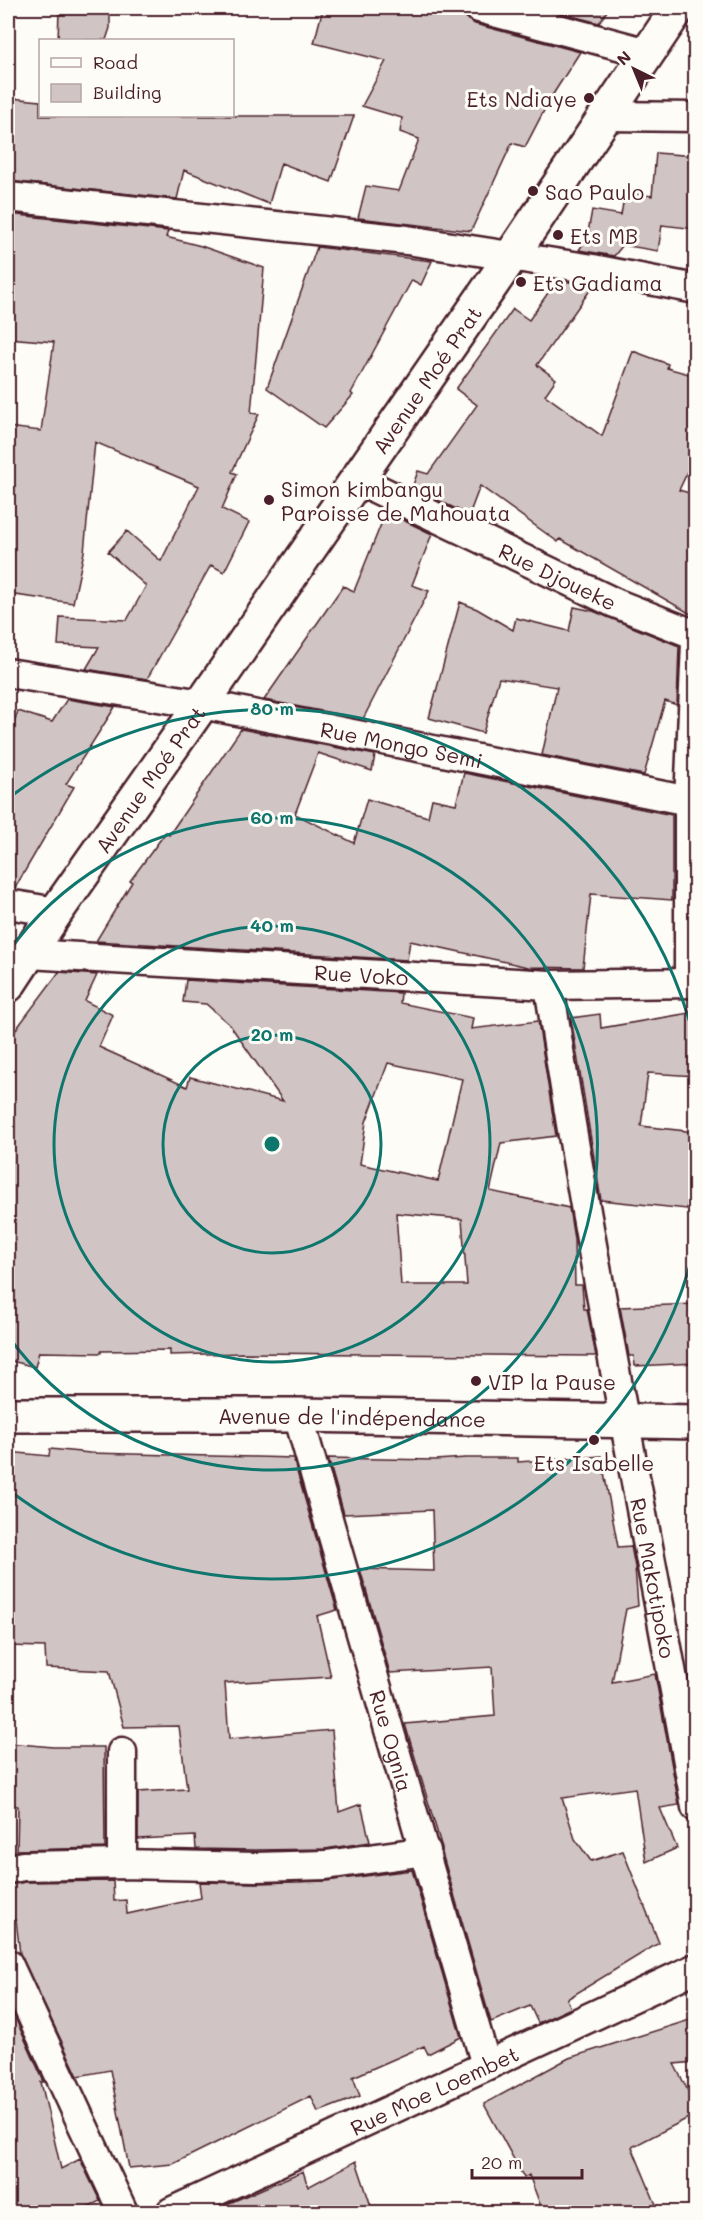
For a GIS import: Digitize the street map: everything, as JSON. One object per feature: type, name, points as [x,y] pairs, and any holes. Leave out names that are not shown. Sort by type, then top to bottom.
[{"type":"street","points":[[479,8],[648,53]]},
{"type":"street","name":"Avenue Moé Prat","points":[[8,985],[56,912],[512,255],[678,8]]},
{"type":"street","points":[[605,116],[696,117]]},
{"type":"street","points":[[8,196],[407,240],[512,255],[696,289]]},
{"type":"street","name":"Rue Djoueke","points":[[356,479],[615,603],[696,635]]},
{"type":"street","points":[[692,983],[688,801],[696,643]]},
{"type":"street","name":"Rue Mongo Semi","points":[[8,673],[202,704],[688,801]]},
{"type":"street","points":[[8,904],[56,912]]},
{"type":"street","name":"Rue Voko","points":[[29,954],[549,985],[692,983]]},
{"type":"street","name":"Rue Makotipoko","points":[[549,985],[566,1098],[623,1420],[696,1807]]},
{"type":"street","name":"Avenue de l'indépendance","points":[[8,1415],[298,1415],[696,1422]]},
{"type":"street","name":"Rue Ognia","points":[[298,1415],[426,1851],[486,2065]]},
{"type":"street","points":[[122,1752],[122,1864]]},
{"type":"street","points":[[8,1869],[23,1866],[122,1864],[256,1867],[326,1865],[426,1851]]},
{"type":"street","points":[[8,1964],[123,2212]]},
{"type":"street","name":"Rue Moe Loembet","points":[[171,2212],[696,1968]]},
{"type":"building","points":[[323,8],[463,8],[467,19],[475,24],[580,52],[550,99],[525,147],[512,143],[471,231],[358,218],[366,186],[399,191],[419,139],[400,132],[402,118],[362,106],[386,61],[314,43]]},
{"type":"building","points":[[541,8],[609,8],[599,23]]},
{"type":"building","points":[[59,11],[110,11],[110,28],[106,39],[58,39]]},
{"type":"building","points":[[11,98],[39,101],[39,117],[354,116],[331,182],[281,163],[269,204],[184,170],[177,199],[8,181],[8,124]]},
{"type":"building","points":[[656,153],[696,156],[696,229],[662,225],[658,251],[623,245],[614,256],[579,250],[587,238],[592,210],[621,215],[625,192],[652,196]]},
{"type":"building","points":[[8,214],[168,231],[166,237],[201,246],[264,268],[251,413],[259,414],[232,472],[237,474],[222,509],[249,522],[224,572],[211,565],[147,679],[86,669],[99,647],[58,645],[60,617],[127,620],[146,586],[108,552],[127,531],[161,561],[199,486],[95,442],[84,552],[73,603],[8,594],[8,427],[41,431],[54,342],[8,338]]},
{"type":"building","points":[[317,247],[432,261],[421,285],[412,280],[351,393],[353,395],[324,428],[267,388]]},
{"type":"building","points":[[557,280],[593,286],[537,365],[556,379],[545,395],[602,436],[633,351],[668,364],[667,368],[696,376],[696,454],[679,490],[696,495],[696,617],[560,539],[558,542],[480,486],[469,515],[412,488],[418,471],[428,474],[477,405],[456,389],[513,309],[529,320]]},
{"type":"building","points":[[386,512],[432,534],[412,585],[429,591],[363,719],[264,700],[343,586],[354,591]]},
{"type":"building","points":[[460,602],[513,630],[516,618],[569,631],[574,607],[593,611],[679,646],[677,705],[665,701],[644,775],[542,755],[557,687],[499,678],[483,733],[429,718]]},
{"type":"building","points":[[67,699],[115,707],[66,784],[74,787],[15,888],[8,888],[8,740],[18,711],[52,722]]},
{"type":"building","points":[[241,729],[375,755],[372,771],[318,753],[295,814],[354,843],[367,799],[428,817],[432,799],[456,804],[464,773],[672,815],[672,900],[591,894],[583,968],[528,967],[410,941],[407,960],[96,941],[132,882],[130,881],[166,832],[169,835]]},
{"type":"building","points":[[59,972],[97,975],[85,1001],[113,1015],[99,1047],[187,1087],[190,1077],[283,1101],[230,1025],[206,1004],[183,1002],[186,980],[401,993],[400,1003],[473,1018],[471,1029],[538,1021],[556,1136],[501,1143],[490,1191],[569,1208],[574,1239],[575,1285],[582,1285],[584,1309],[587,1309],[596,1356],[244,1353],[170,1355],[170,1350],[101,1351],[101,1353],[39,1352],[35,1367],[8,1360],[8,1040]],"holes":[[[388,1063],[462,1079],[438,1181],[360,1164],[366,1122]],[[396,1213],[462,1219],[467,1285],[401,1285]]]},
{"type":"building","points":[[696,1012],[696,1076],[648,1073],[641,1126],[695,1132],[687,1209],[601,1200],[571,1018],[600,1014],[601,1028]]},
{"type":"building","points":[[696,1304],[696,1363],[635,1366],[634,1356],[629,1356],[620,1307]]},
{"type":"building","points":[[50,1449],[90,1453],[293,1458],[337,1610],[317,1616],[331,1677],[225,1683],[229,1739],[332,1730],[339,1812],[361,1804],[370,1842],[325,1849],[256,1850],[196,1849],[195,1836],[138,1839],[138,1792],[187,1789],[179,1726],[124,1727],[109,1671],[46,1668],[45,1647],[8,1646],[8,1452],[49,1456]]},
{"type":"building","points":[[601,1456],[618,1547],[631,1546],[638,1606],[626,1609],[612,1682],[655,1674],[679,1805],[660,1808],[677,1848],[646,1862],[635,1788],[562,1798],[575,1839],[591,1861],[623,1851],[659,1943],[567,1999],[571,2008],[538,2023],[530,2006],[491,2022],[405,1724],[495,1716],[492,1667],[390,1673],[360,1569],[434,1571],[432,1510],[344,1514],[328,1458],[435,1460],[518,1458],[518,1462]]},
{"type":"building","points":[[8,1743],[53,1747],[104,1747],[105,1848],[17,1850],[18,1806],[8,1804]]},
{"type":"building","points":[[412,1870],[461,2037],[428,2054],[424,2046],[353,2077],[360,2096],[318,2112],[311,2096],[173,2164],[129,2168],[110,2070],[78,2076],[20,1954],[16,1920],[13,1920],[10,1885],[25,1882],[113,1881],[114,1901],[126,1900],[127,1914],[201,1898],[199,1882],[326,1881]]},
{"type":"building","points":[[8,2002],[44,2082],[41,2082],[61,2169],[80,2159],[100,2201],[77,2212],[8,2212]]},
{"type":"building","points":[[696,2018],[696,2062],[674,2064],[696,2106],[696,2114],[632,2147],[659,2212],[543,2212],[529,2175],[524,2178],[484,2104],[569,2058]]},
{"type":"building","points":[[356,2161],[373,2212],[209,2212],[303,2171],[308,2187]]},
{"type":"place","name":"Ets Ndiaye","points":[[589,98]]},
{"type":"place","name":"Sao Paulo","points":[[533,191]]},
{"type":"place","name":"Ets MB","points":[[558,235]]},
{"type":"place","name":"Ets Gadiama","points":[[521,282]]},
{"type":"place","name":"Simon kimbangu Paroisse de Mahouata","points":[[269,500]]},
{"type":"place","name":"VIP la Pause","points":[[476,1381]]},
{"type":"place","name":"Ets Isabelle","points":[[594,1440]]}]
